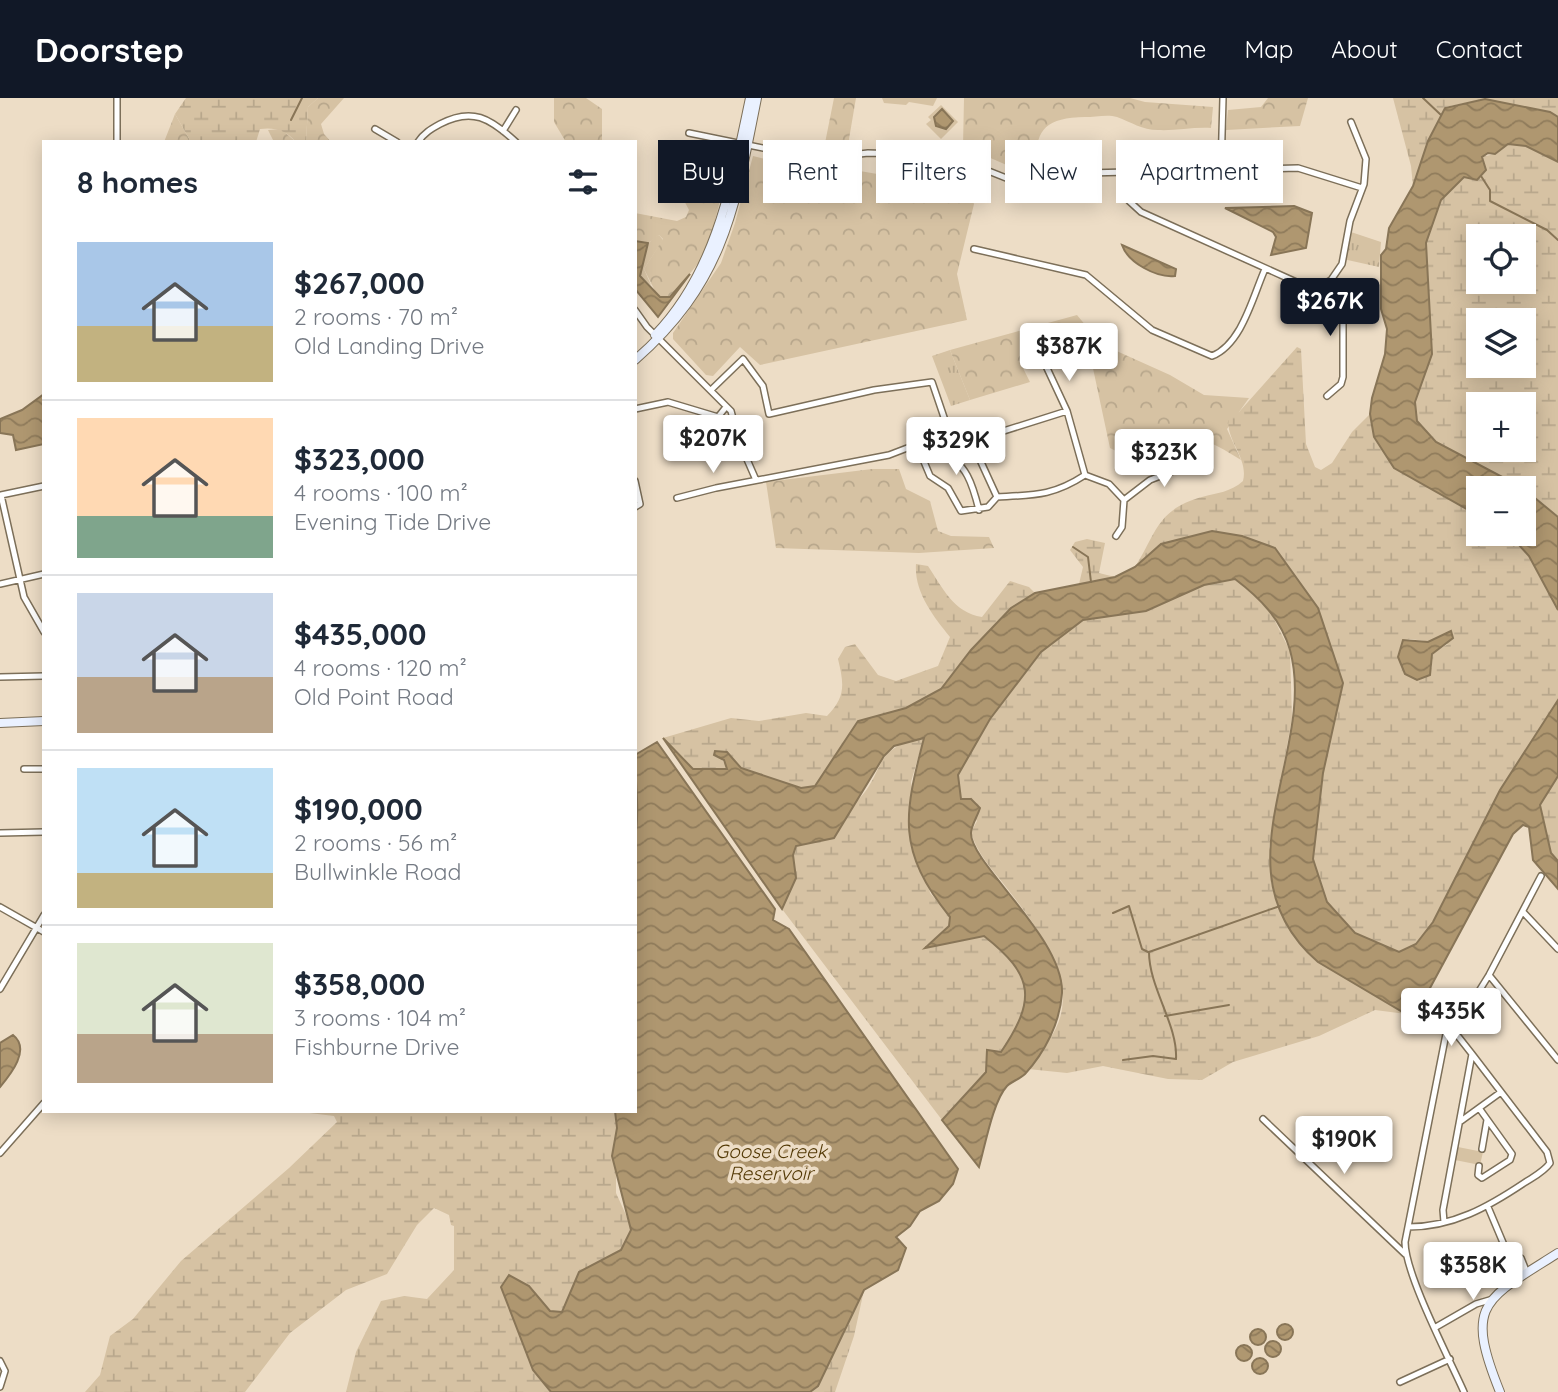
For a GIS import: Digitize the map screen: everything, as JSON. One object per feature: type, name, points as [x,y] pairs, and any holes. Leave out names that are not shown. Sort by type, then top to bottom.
[{"type":"street","points":[[117,98],[117,140]]},
{"type":"street","points":[[744,140],[750,98]]},
{"type":"street","points":[[745,140],[757,98]]},
{"type":"street","points":[[1222,140],[1223,98]]},
{"type":"street","points":[[503,131],[516,110]]},
{"type":"street","points":[[420,140],[430,129],[463,114],[481,117],[514,140]]},
{"type":"street","points":[[1131,203],[1141,212],[1305,286],[1325,283],[1342,264],[1350,221],[1362,188],[1366,159],[1351,122]]},
{"type":"street","points":[[374,130],[393,140]]},
{"type":"street","points":[[689,133],[718,140]]},
{"type":"street","points":[[749,147],[817,159],[876,154]]},
{"type":"street","points":[[1283,169],[1298,169],[1362,188]]},
{"type":"street","points":[[991,172],[1021,184],[1087,173],[1116,172]]},
{"type":"street","points":[[637,358],[658,336],[684,301],[710,256],[726,203]]},
{"type":"street","points":[[974,249],[1086,275],[1152,330],[1212,356],[1228,346],[1265,269]]},
{"type":"street","points":[[1325,283],[1343,322],[1343,377],[1341,384],[1327,396]]},
{"type":"street","points":[[637,312],[726,407],[735,420],[738,441],[756,480]]},
{"type":"street","points":[[637,352],[658,336]]},
{"type":"street","points":[[710,390],[744,359],[763,386],[769,414],[874,390],[932,382],[949,432],[957,443],[972,447],[978,444],[975,440],[1000,430],[1067,411]]},
{"type":"street","points":[[1046,366],[1067,411],[1085,475]]},
{"type":"street","points":[[637,409],[668,402],[718,417],[726,407]]},
{"type":"street","points":[[677,498],[756,480],[859,462],[917,445],[949,432]]},
{"type":"street","points":[[949,457],[957,443]]},
{"type":"street","points":[[917,445],[930,475],[948,488],[961,511],[988,507],[997,497],[1050,493],[1085,475],[1109,484],[1124,500],[1122,527],[1116,536]]},
{"type":"street","points":[[972,447],[997,497]]},
{"type":"street","points":[[941,457],[949,457],[962,468],[971,482],[979,510]]},
{"type":"street","points":[[1124,500],[1150,481],[1196,462]]},
{"type":"street","points":[[42,486],[1,495],[19,580],[29,608],[42,629]]},
{"type":"street","points":[[0,584],[42,574]]},
{"type":"street","points":[[0,677],[42,677]]},
{"type":"street","points":[[0,723],[42,721]]},
{"type":"street","points":[[24,769],[42,769]]},
{"type":"street","points":[[0,833],[42,832]]},
{"type":"street","points":[[1405,1254],[1446,1034],[1471,1004],[1489,975],[1524,913],[1541,876]]},
{"type":"street","points":[[0,907],[42,931]]},
{"type":"street","points":[[1524,913],[1558,949]]},
{"type":"street","points":[[0,989],[42,918]]},
{"type":"street","points":[[1489,975],[1558,1060]]},
{"type":"street","points":[[1408,1227],[1444,1222],[1488,1207],[1548,1167],[1551,1160],[1450,1026]]},
{"type":"street","points":[[1444,1222],[1443,1210],[1472,1054]]},
{"type":"street","points":[[1460,1122],[1501,1092]]},
{"type":"street","points":[[0,1153],[42,1105]]},
{"type":"street","points":[[1479,1108],[1512,1156],[1483,1178],[1478,1175],[1479,1166]]},
{"type":"street","points":[[1263,1119],[1405,1254],[1464,1392]]},
{"type":"street","points":[[1482,1149],[1487,1120]]},
{"type":"street","points":[[1488,1207],[1510,1254],[1527,1273]]},
{"type":"street","points":[[1436,1327],[1476,1304],[1493,1298],[1558,1253]]},
{"type":"street","points":[[1493,1298],[1482,1319],[1481,1338],[1500,1392]]},
{"type":"street","points":[[1400,1382],[1450,1359]]},
{"type":"street","points":[[0,1361],[5,1371],[0,1387]]},
{"type":"green space","points":[[186,98],[318,98],[308,107],[306,140],[294,140],[284,132],[265,128],[260,129],[257,140],[190,140],[175,114]]},
{"type":"green space","points":[[318,98],[344,98],[321,124],[329,140],[306,140],[308,107]]},
{"type":"green space","points":[[554,98],[586,98],[602,109],[602,140],[565,140],[554,122]]},
{"type":"green space","points":[[834,98],[856,98],[849,140],[826,140]]},
{"type":"green space","points":[[882,98],[937,98],[933,106],[909,102],[906,105],[884,103]]},
{"type":"green space","points":[[964,98],[1130,98],[1145,102],[1213,107],[1211,128],[1152,130],[1110,116],[1059,120],[1043,130],[1039,140],[1005,140],[1005,164],[991,158],[991,140],[963,140]]},
{"type":"green space","points":[[1268,98],[1308,98],[1300,126],[1226,130],[1228,110],[1261,107]]},
{"type":"green space","points":[[1393,98],[1558,98],[1558,117],[1550,112],[1485,99],[1445,107],[1428,141],[1413,186],[1411,166]]},
{"type":"green space","points":[[941,105],[958,122],[941,139],[926,124],[931,120],[928,117]]},
{"type":"green space","points":[[175,114],[190,140],[165,140]]},
{"type":"green space","points":[[281,129],[294,140],[273,140],[268,130]]},
{"type":"green space","points":[[1508,144],[1526,146],[1558,162],[1558,517],[1536,498],[1536,476],[1501,476],[1474,462],[1536,462],[1536,392],[1466,392],[1466,458],[1436,442],[1417,421],[1415,402],[1432,354],[1426,243],[1441,200],[1481,157],[1495,154]]},
{"type":"green space","points":[[753,156],[763,159],[763,203],[862,203],[862,171],[876,174],[876,203],[974,203],[957,274],[967,320],[760,365],[740,347],[713,376],[706,375],[673,339],[673,333],[721,263],[740,203],[749,203],[749,171]]},
{"type":"green space","points":[[685,203],[719,203],[707,252],[674,294],[663,299],[656,293],[644,269],[663,239],[659,235],[648,243],[637,241],[637,213],[677,221],[686,217],[689,210]]},
{"type":"green space","points":[[1348,231],[1381,242],[1379,267],[1343,259]]},
{"type":"green space","points":[[659,235],[663,240],[644,269],[651,285],[640,276],[641,264],[647,246]]},
{"type":"green space","points":[[1077,315],[1101,344],[1170,375],[1204,395],[1249,398],[1227,429],[1241,460],[1211,443],[1184,436],[1156,439],[1126,456],[1110,448],[1088,345],[1074,336],[1043,334],[1030,344],[1023,368],[1030,382],[970,400],[950,350]]},
{"type":"green space","points":[[1297,347],[1301,349],[1306,444],[1315,467],[1321,470],[1332,463],[1352,432],[1370,414],[1374,437],[1394,468],[1466,509],[1466,546],[1520,546],[1529,556],[1558,610],[1558,700],[1500,790],[1433,922],[1416,944],[1399,952],[1355,933],[1327,902],[1313,859],[1323,773],[1343,683],[1318,608],[1275,548],[1212,531],[1161,544],[1135,567],[1160,524],[1176,508],[1187,502],[1229,490],[1243,481],[1243,464],[1230,433],[1229,416],[1239,412]],"holes":[[[1410,639],[1448,644],[1432,654],[1432,668],[1399,650],[1404,640]]]},
{"type":"green space","points":[[950,350],[970,400],[951,406],[932,356]]},
{"type":"green space","points":[[872,469],[899,469],[906,489],[930,501],[938,531],[951,536],[989,537],[994,548],[919,553],[776,548],[766,482]]},
{"type":"green space","points":[[1087,539],[1105,543],[1099,573],[1115,577],[1079,584],[1083,567],[1070,550],[1075,542]]},
{"type":"green space","points":[[916,564],[928,566],[956,605],[972,615],[982,617],[1010,581],[1029,587],[1035,593],[1011,608],[971,650],[941,689],[906,708],[858,721],[815,786],[801,788],[741,768],[727,752],[716,751],[728,769],[693,769],[663,738],[731,718],[759,721],[806,713],[827,716],[838,703],[842,690],[838,659],[845,647],[855,644],[878,675],[896,681],[938,666],[950,637],[921,594]]},
{"type":"green space","points":[[1236,579],[1267,605],[1290,651],[1292,718],[1269,847],[1298,939],[1318,962],[1406,1014],[1375,1010],[1319,1036],[1233,1062],[1202,1080],[1168,1079],[1103,1066],[1067,1073],[1028,1069],[1053,1034],[1062,1010],[1058,972],[1040,935],[977,847],[971,832],[977,821],[961,800],[958,775],[990,719],[1041,652],[1083,620],[1146,611],[1204,585]]},
{"type":"green space","points":[[924,737],[911,782],[930,893],[950,916],[949,926],[926,947],[984,936],[1014,964],[1021,975],[1025,994],[1022,1014],[1014,1034],[1001,1054],[971,1091],[942,1120],[782,909],[796,878],[793,855],[796,846],[855,803],[872,782],[886,755],[907,742]]},
{"type":"green space","points":[[1558,776],[1558,861],[1551,853],[1540,805]]},
{"type":"green space","points":[[309,1113],[616,1113],[616,1193],[632,1228],[629,1247],[581,1271],[582,1392],[346,1392],[356,1352],[381,1301],[404,1296],[427,1299],[454,1270],[454,1226],[451,1225],[449,1215],[434,1208],[417,1225],[387,1274],[346,1290],[290,1333],[245,1392],[85,1392],[100,1375],[110,1336],[133,1319],[181,1261],[289,1168],[337,1122],[334,1116]]},
{"type":"green space","points":[[1458,1147],[1483,1152],[1480,1165],[1455,1160]]},
{"type":"green space","points":[[864,1290],[854,1336],[835,1392],[810,1392],[818,1386]]},
{"type":"water","points":[[1485,99],[1550,112],[1558,117],[1558,162],[1526,146],[1508,144],[1495,154],[1488,153],[1482,157],[1486,170],[1477,180],[1464,177],[1441,200],[1426,243],[1432,354],[1415,402],[1417,421],[1436,442],[1466,458],[1466,462],[1474,462],[1500,476],[1466,476],[1466,509],[1394,468],[1374,437],[1370,414],[1385,354],[1387,329],[1381,309],[1381,255],[1386,249],[1389,228],[1413,186],[1428,141],[1445,108]]},
{"type":"water","points":[[942,109],[953,121],[946,129],[936,126],[934,117]]},
{"type":"water","points":[[1294,206],[1312,213],[1306,248],[1271,255],[1276,237],[1273,232],[1225,208]]},
{"type":"water","points":[[637,241],[648,243],[640,276],[660,297],[670,297],[690,274],[658,317],[637,291]]},
{"type":"water","points":[[1122,245],[1176,269],[1175,276],[1160,275],[1144,268],[1130,258]]},
{"type":"water","points":[[42,395],[42,444],[16,450],[13,435],[0,433],[0,419],[22,410]]},
{"type":"water","points":[[1536,499],[1558,517],[1558,610],[1529,556],[1520,546],[1536,546]]},
{"type":"water","points":[[1212,531],[1242,536],[1275,548],[1318,608],[1343,683],[1323,773],[1313,859],[1327,902],[1355,933],[1399,952],[1416,944],[1433,922],[1500,790],[1558,700],[1558,776],[1540,805],[1551,853],[1558,861],[1558,889],[1533,860],[1529,827],[1523,825],[1513,834],[1423,1001],[1406,1014],[1318,962],[1288,927],[1273,889],[1270,850],[1291,729],[1295,689],[1290,650],[1281,628],[1268,610],[1235,579],[1204,585],[1146,611],[1083,620],[1041,652],[990,719],[958,775],[961,799],[971,799],[980,808],[971,830],[975,846],[1048,949],[1059,972],[1062,993],[1055,1026],[1045,1047],[1025,1074],[1007,1086],[1002,1093],[990,1124],[979,1167],[942,1120],[986,1072],[987,1050],[1001,1052],[1020,1018],[1025,989],[1013,964],[984,936],[925,948],[949,926],[950,917],[920,872],[909,831],[912,789],[924,738],[894,746],[884,756],[834,838],[796,846],[793,855],[796,878],[782,909],[663,738],[693,769],[727,769],[724,760],[714,755],[715,751],[727,752],[741,768],[801,788],[815,786],[858,721],[906,708],[941,689],[971,650],[1011,608],[1035,593],[1115,577],[1135,567],[1161,544]]},
{"type":"water","points":[[1451,631],[1453,638],[1432,654],[1430,675],[1417,680],[1405,674],[1398,657],[1403,640],[1428,642]]},
{"type":"water","name":"Goose Creek Reservoir","points":[[657,742],[775,909],[773,920],[789,929],[958,1169],[953,1184],[939,1201],[920,1211],[910,1226],[896,1237],[906,1248],[898,1270],[864,1290],[818,1386],[810,1392],[551,1392],[533,1370],[501,1287],[509,1275],[529,1286],[550,1311],[562,1312],[579,1272],[621,1250],[631,1230],[612,1156],[617,1128],[615,1113],[637,1113],[637,754]]},
{"type":"water","points":[[13,1035],[18,1041],[20,1054],[14,1069],[0,1087],[0,1043]]},
{"type":"water","points":[[1285,1324],[1291,1326],[1291,1338],[1285,1340],[1279,1338],[1277,1332],[1279,1326]]},
{"type":"water","points":[[1258,1329],[1264,1331],[1264,1343],[1258,1345],[1252,1343],[1250,1337],[1252,1331]]},
{"type":"water","points":[[1273,1341],[1279,1343],[1279,1355],[1273,1357],[1267,1355],[1265,1349],[1267,1343]]},
{"type":"water","points":[[1241,1345],[1247,1345],[1252,1353],[1250,1359],[1241,1361],[1236,1356],[1236,1350]]},
{"type":"water","points":[[1257,1358],[1263,1358],[1268,1366],[1266,1372],[1257,1374],[1252,1369],[1252,1363]]},
{"type":"waterway","points":[[291,120],[302,98]]},
{"type":"waterway","points":[[1423,98],[1441,115]]},
{"type":"waterway","points":[[1481,176],[1490,190],[1490,201],[1547,230],[1558,240]]},
{"type":"waterway","points":[[1073,547],[1088,557],[1091,582]]},
{"type":"waterway","points":[[1113,913],[1129,906],[1142,949],[1148,952]]},
{"type":"waterway","points":[[1123,1060],[1153,1056],[1176,1059],[1173,1033],[1150,966],[1149,952],[1280,906]]},
{"type":"waterway","points":[[1165,1016],[1229,1005]]}]
